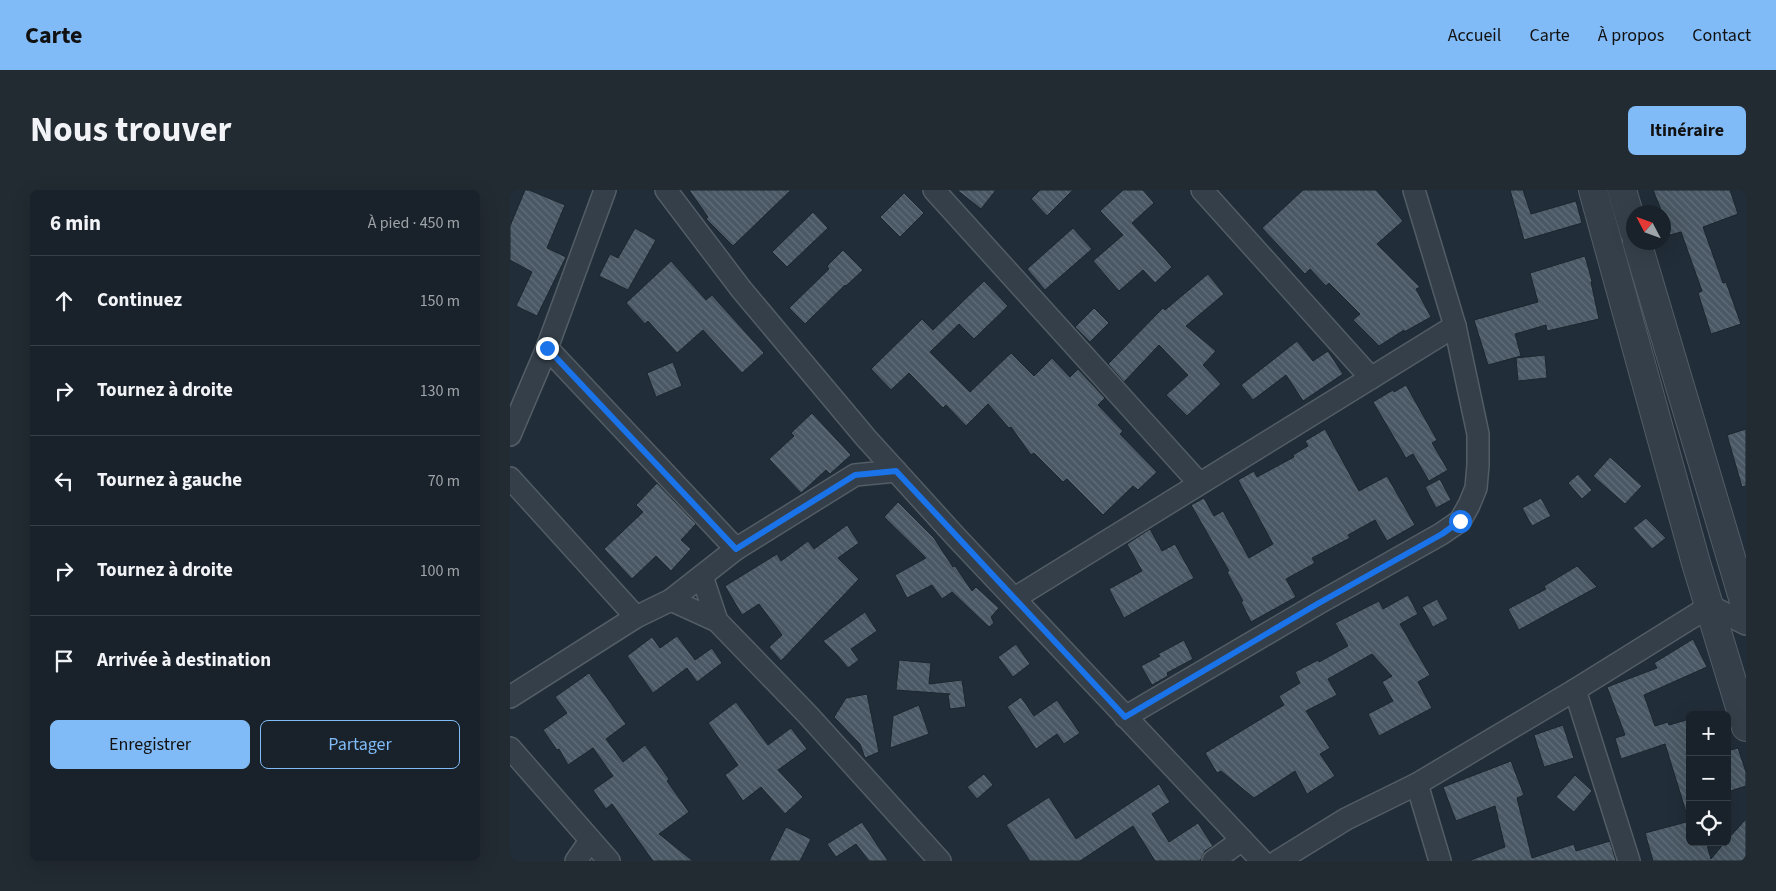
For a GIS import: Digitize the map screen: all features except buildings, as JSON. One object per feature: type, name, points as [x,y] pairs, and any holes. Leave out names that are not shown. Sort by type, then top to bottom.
[{"type":"street","points":[[510,435],[547,348],[605,190]]},
{"type":"street","points":[[666,190],[741,289],[866,438],[956,537],[1262,861]]},
{"type":"street","points":[[934,190],[1199,484]]},
{"type":"street","points":[[1202,190],[1371,378]]},
{"type":"street","points":[[1125,717],[1319,603],[1442,534],[1460,521],[1469,505],[1476,488],[1478,434],[1456,326],[1414,190]]},
{"type":"street","points":[[1593,190],[1696,563],[1746,727]]},
{"type":"street","points":[[1622,190],[1626,205]]},
{"type":"street","points":[[1639,250],[1746,608]]},
{"type":"street","points":[[1015,598],[1456,326]]},
{"type":"street","points":[[547,348],[736,549]]},
{"type":"street","points":[[855,475],[866,438]]},
{"type":"street","points":[[510,697],[636,617],[670,600],[736,549],[855,475],[896,471]]},
{"type":"street","points":[[510,478],[636,617]]},
{"type":"street","points":[[702,576],[717,621]]},
{"type":"street","points":[[670,600],[717,621],[808,715],[940,861]]},
{"type":"street","points":[[1710,606],[1746,624]]},
{"type":"street","points":[[1278,861],[1346,819],[1416,784],[1575,690],[1710,606]]},
{"type":"street","points":[[1575,690],[1628,861]]},
{"type":"street","points":[[510,748],[600,855],[576,861]]},
{"type":"street","points":[[1416,784],[1440,861]]},
{"type":"street","points":[[1214,861],[1242,840]]},
{"type":"route","points":[[547,348],[736,549],[855,475],[896,471],[1125,717],[1319,603],[1442,534],[1460,521]]}]
